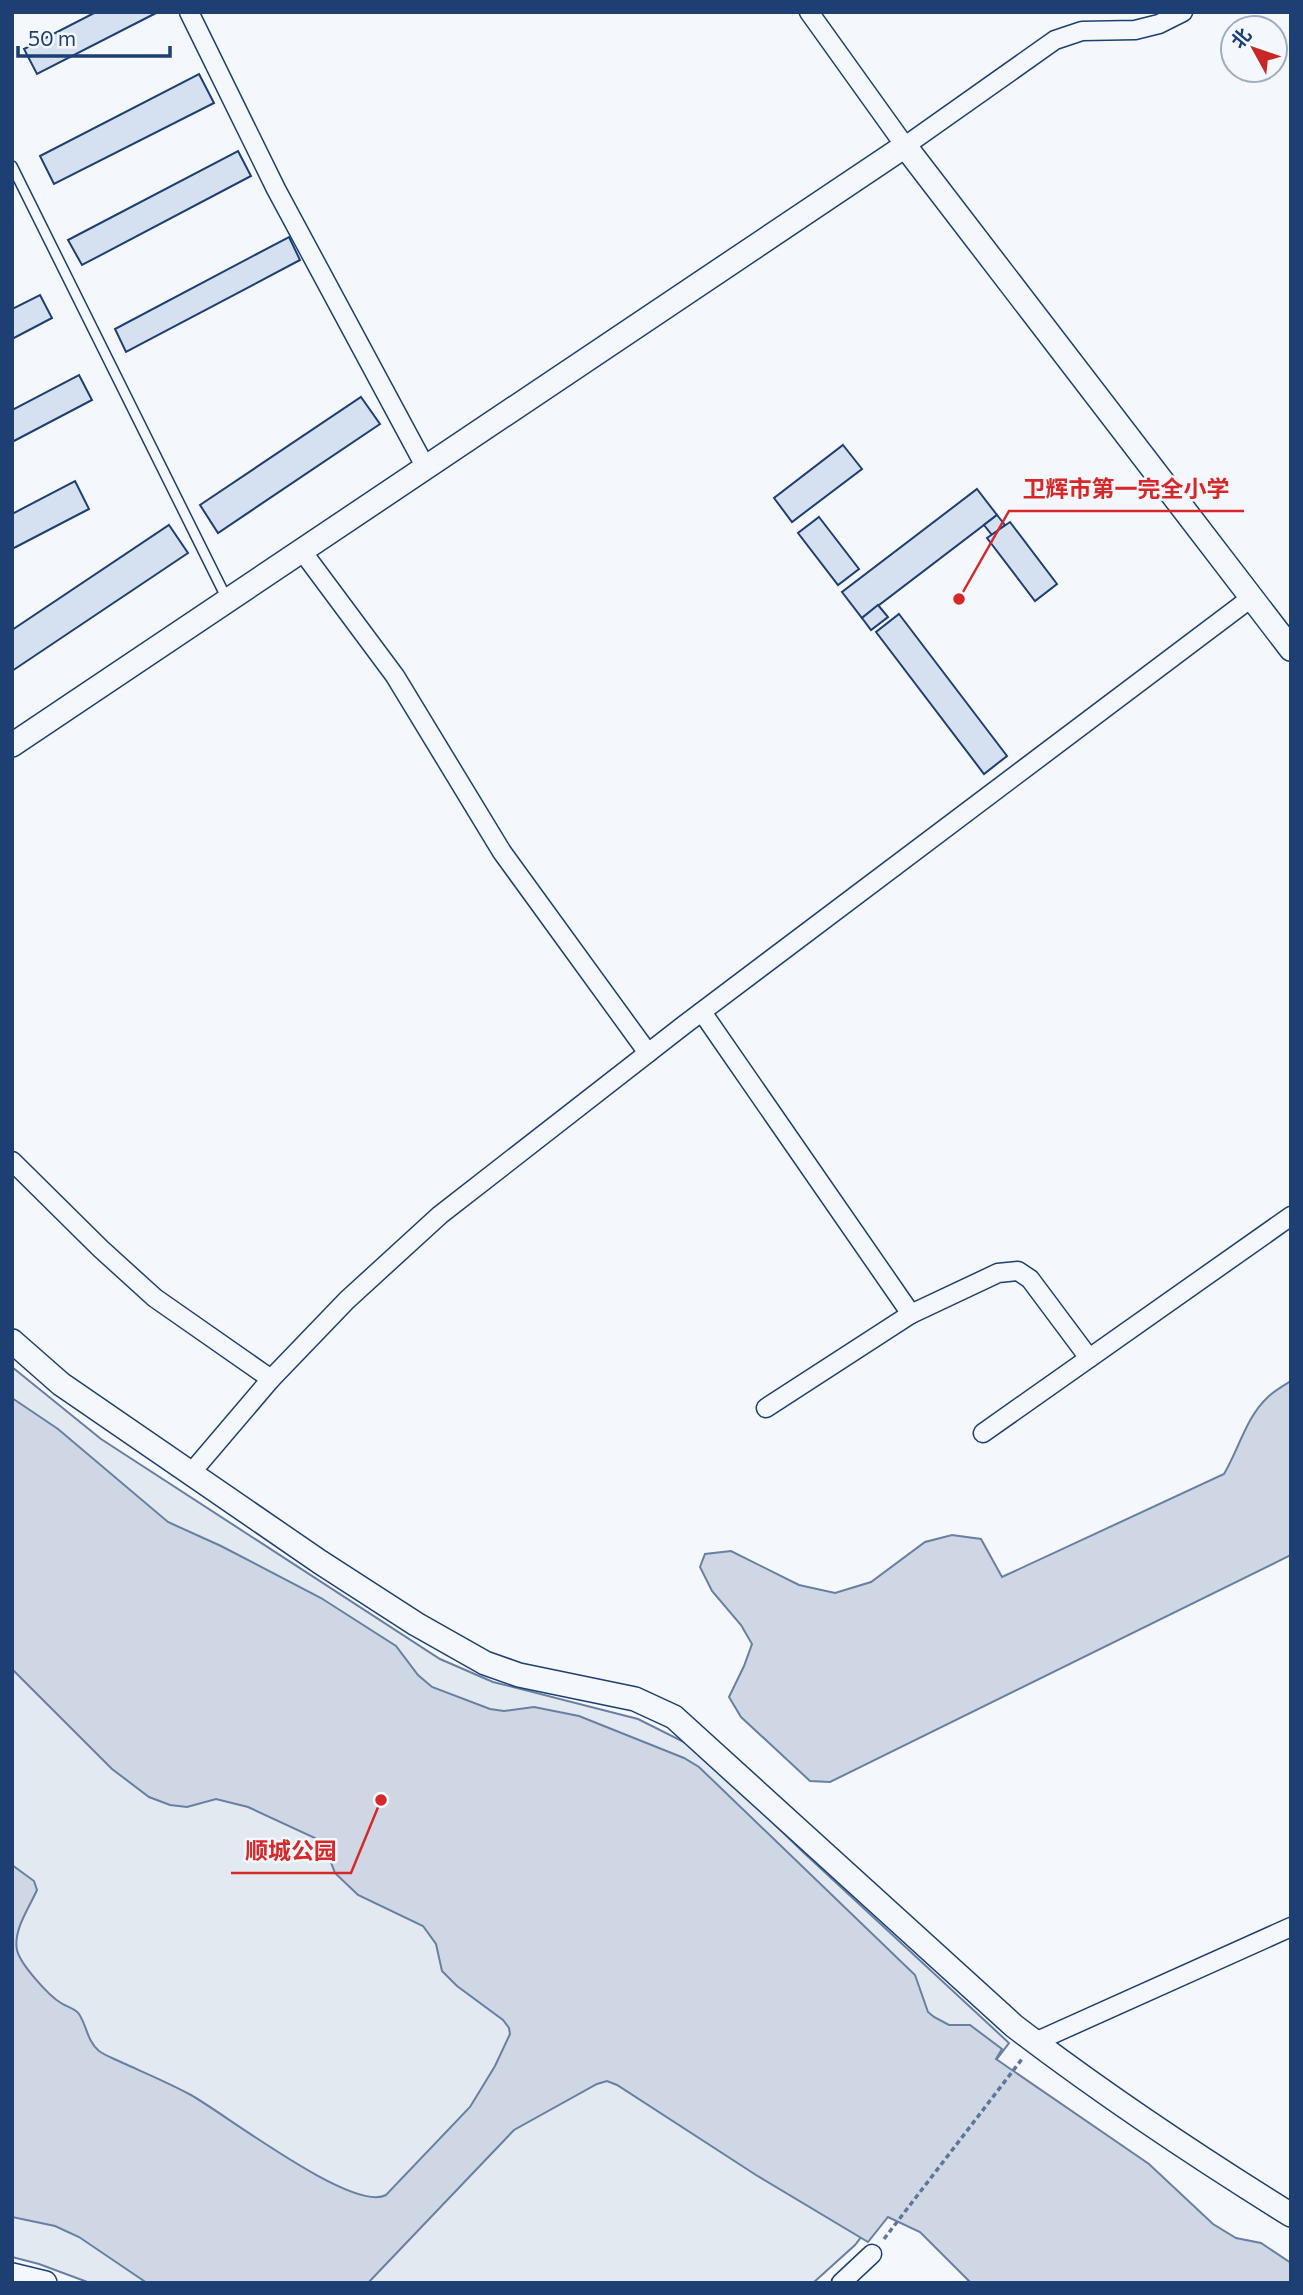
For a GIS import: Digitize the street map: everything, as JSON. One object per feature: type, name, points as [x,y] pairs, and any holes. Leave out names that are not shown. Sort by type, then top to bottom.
[{"type":"street","points":[[189,12],[276,189],[426,468]]},
{"type":"street","points":[[809,12],[905,146],[1291,649]]},
{"type":"street","points":[[12,745],[905,146],[1055,40],[1082,31],[1136,30],[1159,24],[1183,12]]},
{"type":"street","points":[[302,551],[395,676],[502,852],[648,1053]]},
{"type":"street","points":[[191,1473],[271,1378],[346,1300],[440,1215],[648,1053],[1251,598]]},
{"type":"street","points":[[702,1012],[911,1314]]},
{"type":"street","points":[[12,1161],[100,1249],[155,1297],[271,1378]]},
{"type":"street","points":[[982,1433],[1291,1216]]},
{"type":"street","points":[[766,1408],[911,1314],[998,1273],[1018,1271],[1030,1279],[1089,1358]]},
{"type":"street","points":[[12,1340],[61,1384],[320,1562],[405,1617],[485,1663],[519,1675],[635,1699],[674,1717],[984,2001],[1067,2067],[1210,2165],[1291,2215]]},
{"type":"street","points":[[1035,2042],[1291,1927]]},
{"type":"street","points":[[841,2283],[872,2254]]},
{"type":"street","points":[[12,2275],[45,2283]]},
{"type":"lane","points":[[12,166],[228,601]]},
{"type":"path","points":[[872,2254],[1035,2042]]},
{"type":"shaded area","points":[[12,1367],[101,1439],[440,1659],[493,1682],[638,1719],[696,1748],[803,1852],[1009,2043],[855,2245],[813,2283],[90,2283],[12,2257]]},
{"type":"shaded area","points":[[1291,1381],[1291,1555],[830,1782],[810,1781],[741,1717],[729,1697],[752,1644],[741,1625],[712,1591],[700,1567],[705,1554],[731,1551],[799,1585],[835,1593],[871,1582],[925,1542],[952,1535],[981,1539],[1002,1577],[1224,1474],[1260,1405]]},
{"type":"shaded area","points":[[12,1398],[58,1429],[168,1522],[321,1598],[396,1646],[418,1675],[432,1687],[490,1709],[504,1711],[534,1707],[579,1716],[684,1758],[699,1767],[915,1975],[928,2012],[949,2025],[970,2025],[1002,2049],[996,2059],[1149,2164],[1213,2224],[1236,2238],[1261,2243],[1291,2263],[1291,2283],[971,2283],[920,2232],[888,2217],[868,2242],[607,2081],[514,2130],[368,2283],[147,2283],[79,2237],[55,2226],[12,2217],[12,1865],[34,1881],[37,1890],[17,1935],[19,1956],[49,1994],[77,2012],[92,2043],[99,2051],[191,2095],[289,2159],[346,2190],[370,2197],[386,2195],[470,2107],[495,2066],[510,2034],[503,2020],[457,1986],[442,1971],[436,1944],[423,1926],[358,1895],[335,1873],[327,1852],[315,1838],[248,1807],[216,1799],[187,1807],[170,1805],[149,1797],[112,1769],[12,1669]]},
{"type":"building","points":[[96,12],[158,12],[37,74],[24,49]]},
{"type":"building","points":[[199,74],[214,103],[54,184],[40,156]]},
{"type":"building","points":[[238,151],[251,176],[82,265],[68,240]]},
{"type":"building","points":[[289,237],[300,260],[126,352],[115,329]]},
{"type":"building","points":[[40,295],[52,318],[12,339],[12,309]]},
{"type":"building","points":[[79,375],[92,400],[12,442],[12,410]]},
{"type":"building","points":[[361,397],[380,424],[218,533],[200,505]]},
{"type":"building","points":[[843,445],[862,469],[792,522],[774,498]]},
{"type":"building","points":[[75,481],[89,509],[12,549],[12,514]]},
{"type":"building","points":[[977,489],[997,515],[862,618],[842,592]]},
{"type":"building","points":[[997,515],[1005,525],[992,535],[984,525]]},
{"type":"building","points":[[819,517],[859,569],[838,585],[798,533]]},
{"type":"building","points":[[1010,522],[1057,584],[1035,601],[987,538]]},
{"type":"building","points":[[169,525],[188,553],[12,671],[12,630]]},
{"type":"building","points":[[878,605],[888,617],[871,630],[862,618]]},
{"type":"building","points":[[899,614],[1007,756],[984,774],[876,632]]},
{"type":"place","name":"卫辉市第一完全小学","points":[[959,599]]},
{"type":"place","name":"顺城公园","points":[[381,1800]]}]
